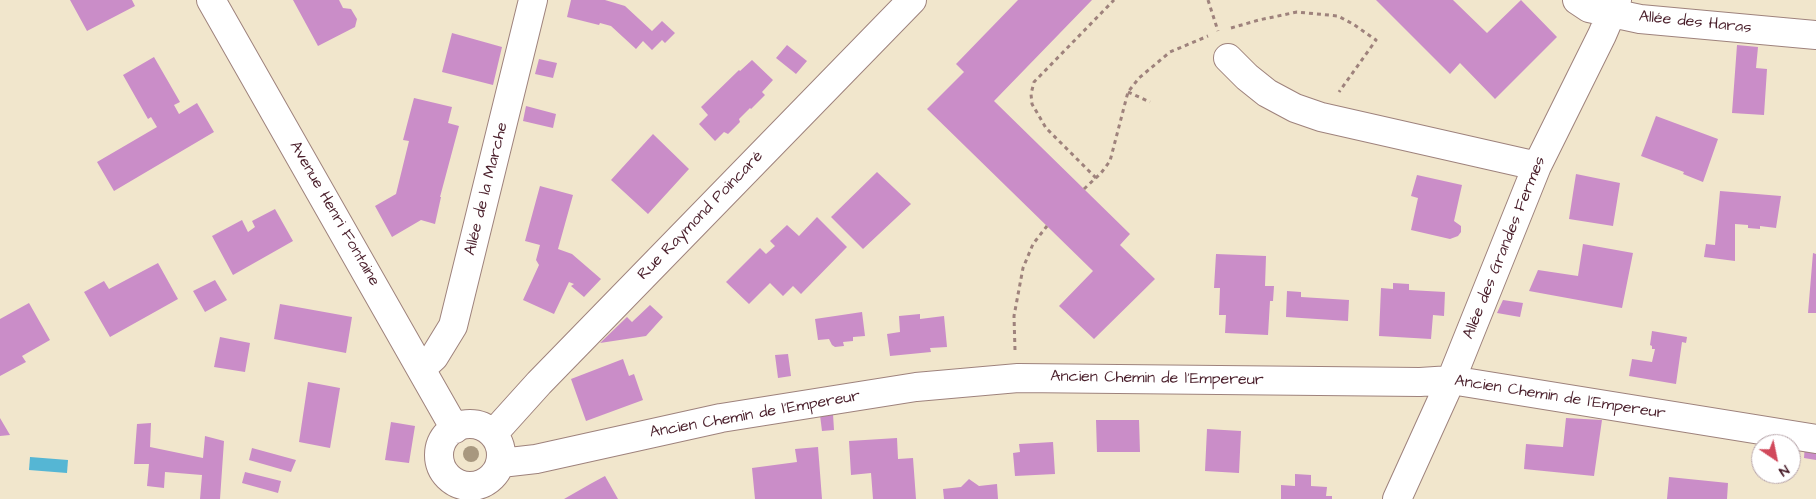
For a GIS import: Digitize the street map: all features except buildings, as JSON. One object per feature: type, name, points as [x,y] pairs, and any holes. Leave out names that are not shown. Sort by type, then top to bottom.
[{"type":"street","name":"Avenue Henri Fontaine","points":[[211,0],[455,429]]},
{"type":"street","name":"Allée de la Marche","points":[[422,368],[434,358],[453,326],[533,0]]},
{"type":"street","name":"Rue Raymond Poincaré","points":[[493,434],[538,383],[912,0]]},
{"type":"street","name":"Allée des Haras","points":[[1577,0],[1589,8],[1614,6],[1640,19],[1816,35]]},
{"type":"street","name":"Allée des Grandes Fermes","points":[[1397,499],[1451,380],[1537,166],[1614,6]]},
{"type":"street","points":[[1228,58],[1267,93],[1295,108],[1312,114],[1537,166]]},
{"type":"street","name":"Ancien Chemin de l'Empereur","points":[[493,482],[536,460],[721,418],[916,387],[1018,378],[1420,382],[1451,380],[1816,439]]},
{"type":"street","points":[[475,424],[493,434],[499,442],[502,453],[493,482],[466,486],[453,491],[440,461],[442,442],[447,434],[465,425],[475,424]]},
{"type":"path","points":[[1096,178],[1046,128],[1032,104],[1031,94],[1034,82],[1114,0]]},
{"type":"path","points":[[1208,0],[1218,32]]},
{"type":"path","points":[[1128,92],[1150,102]]},
{"type":"path","points":[[1018,378],[1014,316],[1018,290],[1023,268],[1033,244],[1047,226]]},
{"type":"water","points":[[30,457],[68,460],[67,473],[29,470]]}]
